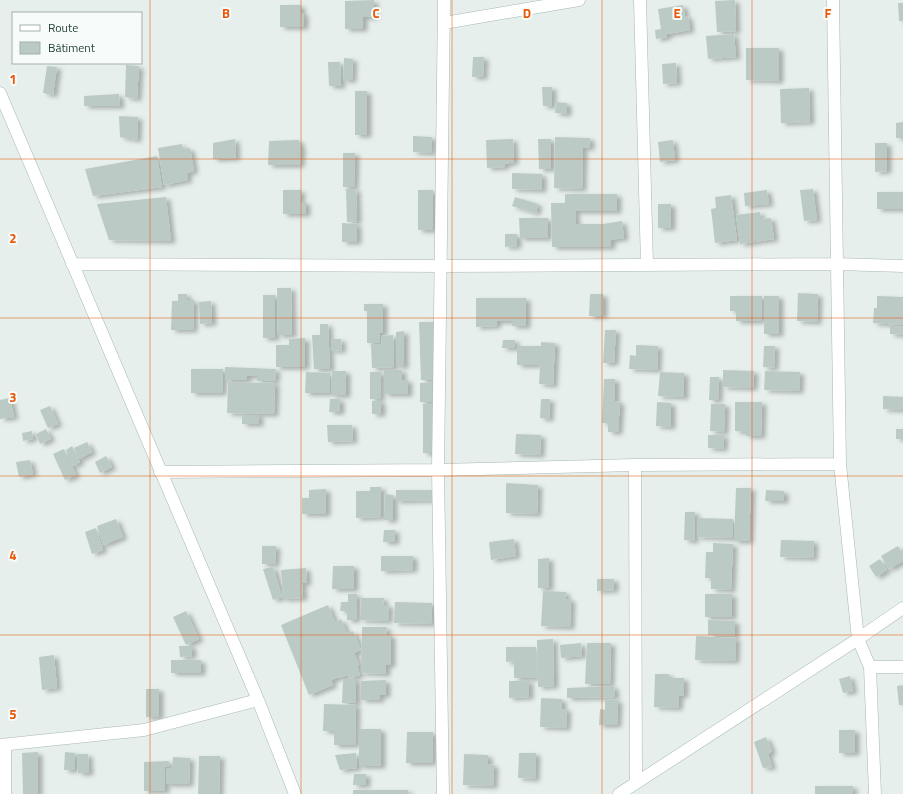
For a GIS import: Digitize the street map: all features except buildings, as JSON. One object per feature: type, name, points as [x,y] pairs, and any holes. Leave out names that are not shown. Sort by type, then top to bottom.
[{"type":"street","points":[[443,794],[438,470],[444,0]]},
{"type":"street","points":[[444,23],[579,0]]},
{"type":"street","points":[[640,0],[647,265]]},
{"type":"street","points":[[833,0],[840,464],[858,639],[870,667],[876,794]]},
{"type":"street","points":[[0,93],[258,700],[295,794]]},
{"type":"street","points":[[72,264],[441,266],[837,264],[903,266]]},
{"type":"street","points":[[160,472],[438,470],[635,465],[840,464]]},
{"type":"street","points":[[635,465],[636,783]]},
{"type":"street","points":[[619,794],[858,639],[903,608]]},
{"type":"street","points":[[870,667],[903,667]]},
{"type":"street","points":[[4,794],[2,745],[144,730],[258,700]]}]
